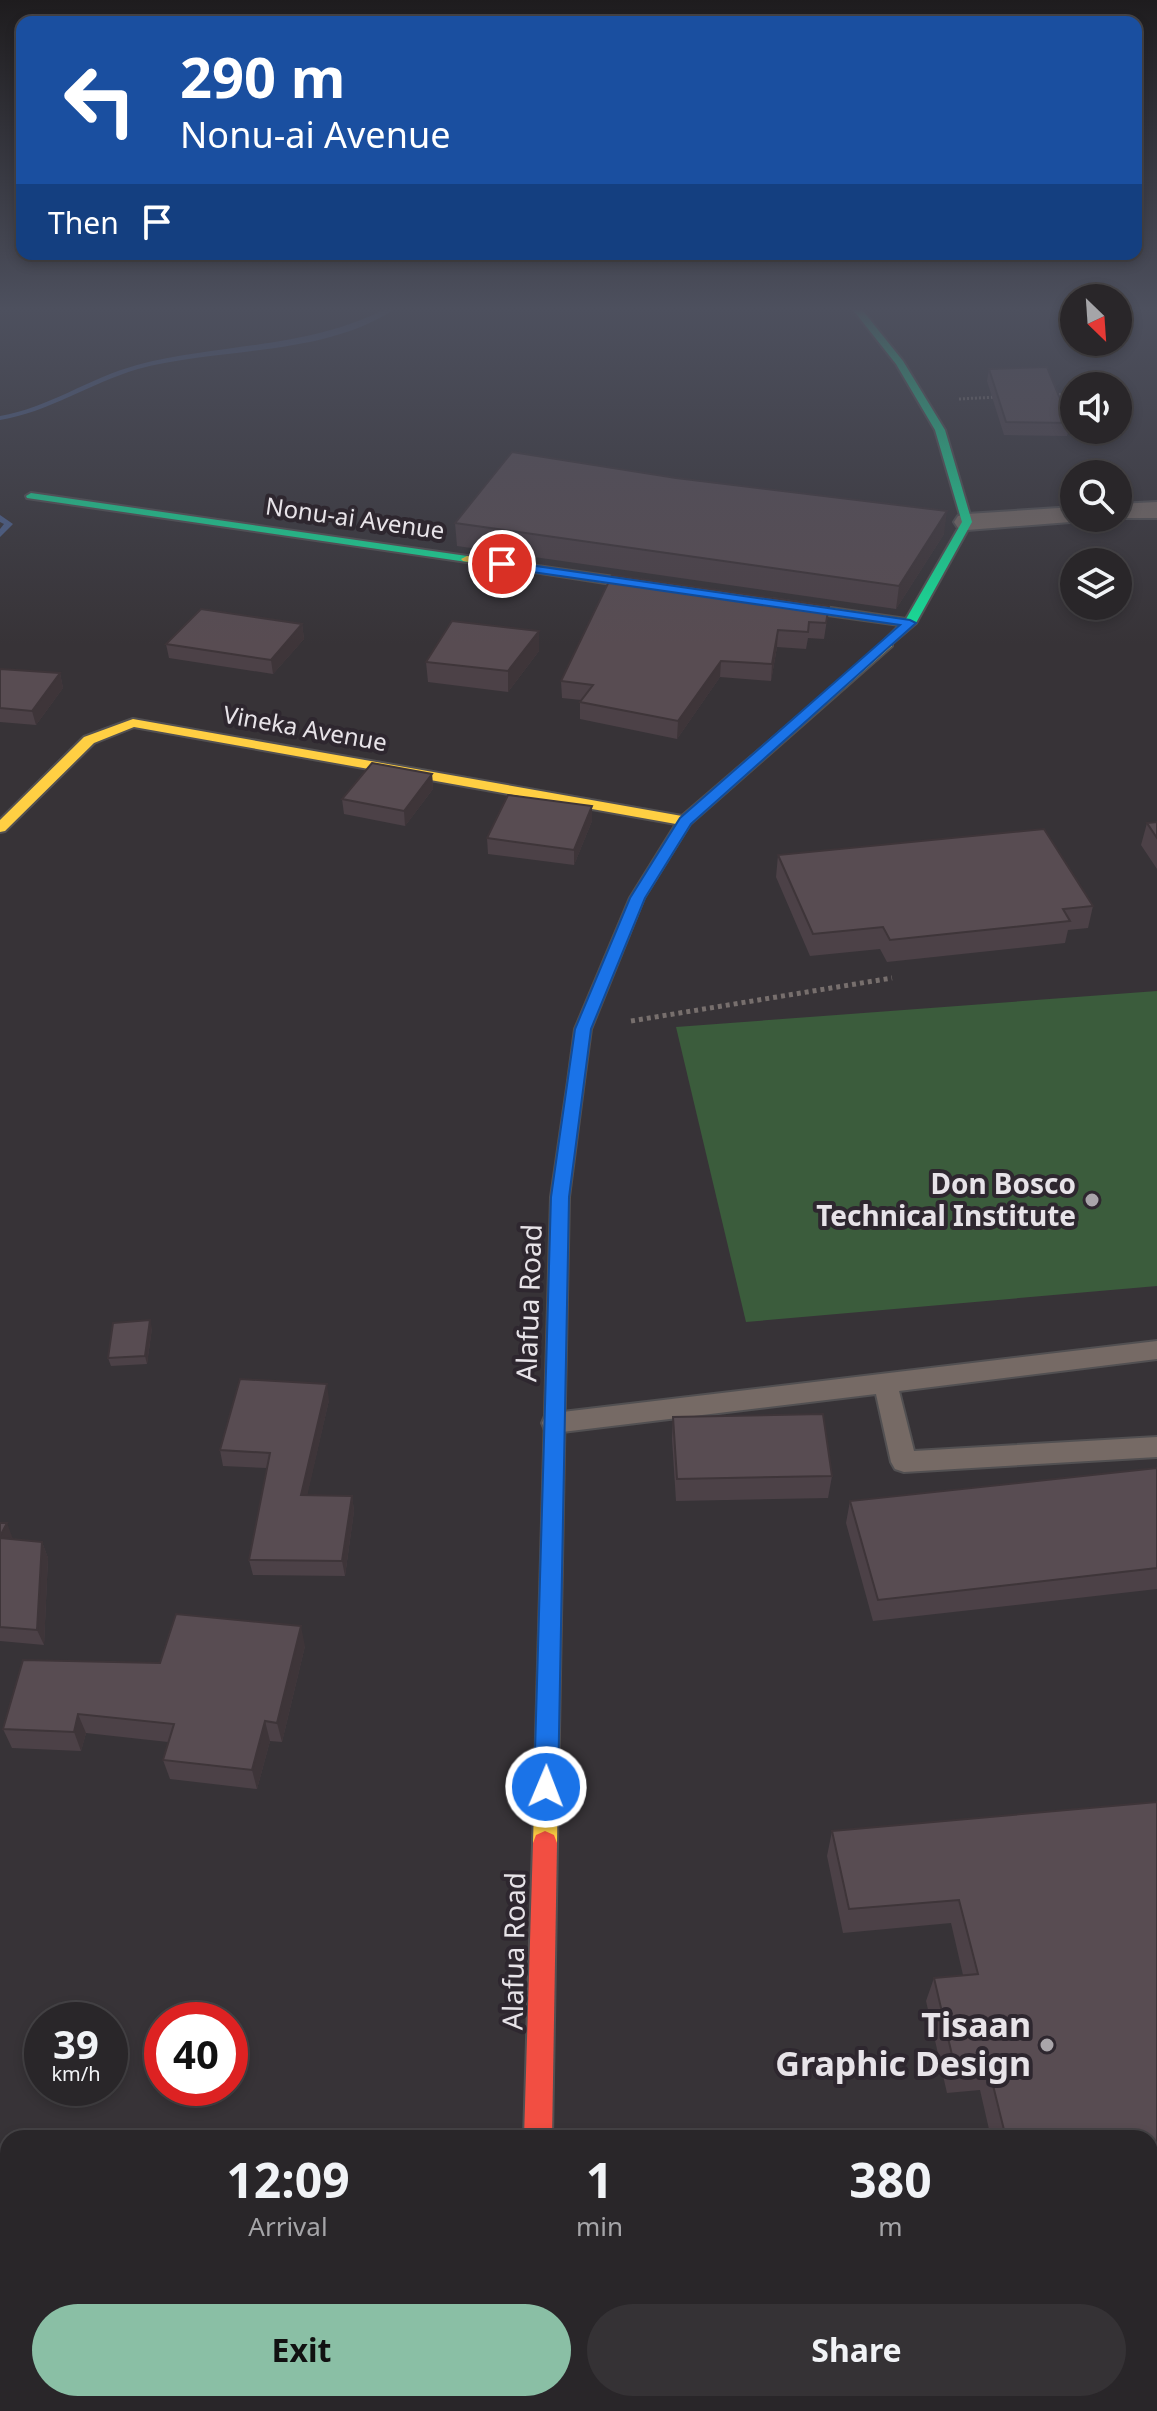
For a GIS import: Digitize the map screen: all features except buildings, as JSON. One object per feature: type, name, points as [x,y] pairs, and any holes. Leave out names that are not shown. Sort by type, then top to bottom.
[{"type":"street","points":[[933,419],[940,430],[967,522],[1060,516]]},
{"type":"street","name":"Nonu-ai Avenue","points":[[31,496],[690,591]]},
{"type":"street","points":[[1132,511],[1157,510]]},
{"type":"street","name":"Alafua Road","points":[[538,2130],[560,1197],[583,1029],[637,898],[685,821],[910,623],[967,522]]},
{"type":"street","points":[[753,601],[910,623]]},
{"type":"street","name":"Vineka Avenue","points":[[0,828],[89,740],[133,723],[685,821]]},
{"type":"lane","points":[[554,1423],[1157,1350]]},
{"type":"lane","points":[[885,1382],[904,1462],[1157,1447]]},
{"type":"path","points":[[583,1029],[892,978]]},
{"type":"green space","points":[[1157,991],[1157,1286],[746,1322],[676,1027]]},
{"type":"waterway","points":[[0,518],[9,524],[0,534]]},
{"type":"traffic: fast","points":[[888,643],[910,623],[967,522],[940,430],[933,419]]},
{"type":"traffic: fast","points":[[31,496],[467,559]]},
{"type":"traffic: fast","points":[[770,603],[910,623]]},
{"type":"traffic: fast","points":[[554,1450],[560,1197],[576,1081]]},
{"type":"traffic: slow","points":[[467,559],[670,589]]},
{"type":"traffic: slow","points":[[576,1081],[583,1029],[637,898],[685,821],[888,643]]},
{"type":"traffic: slow","points":[[0,828],[89,740],[133,723],[685,821]]},
{"type":"traffic: slow","points":[[545,1843],[554,1450]]},
{"type":"traffic: jam","points":[[538,2130],[545,1843]]},
{"type":"place","name":"Don Bosco Technical Institute","points":[[1092,1200]]},
{"type":"place","name":"Tisaan Graphic Design","points":[[1047,2045]]},
{"type":"route","points":[[502,564],[910,623],[685,821],[637,898],[583,1029],[560,1197],[546,1787]]}]
